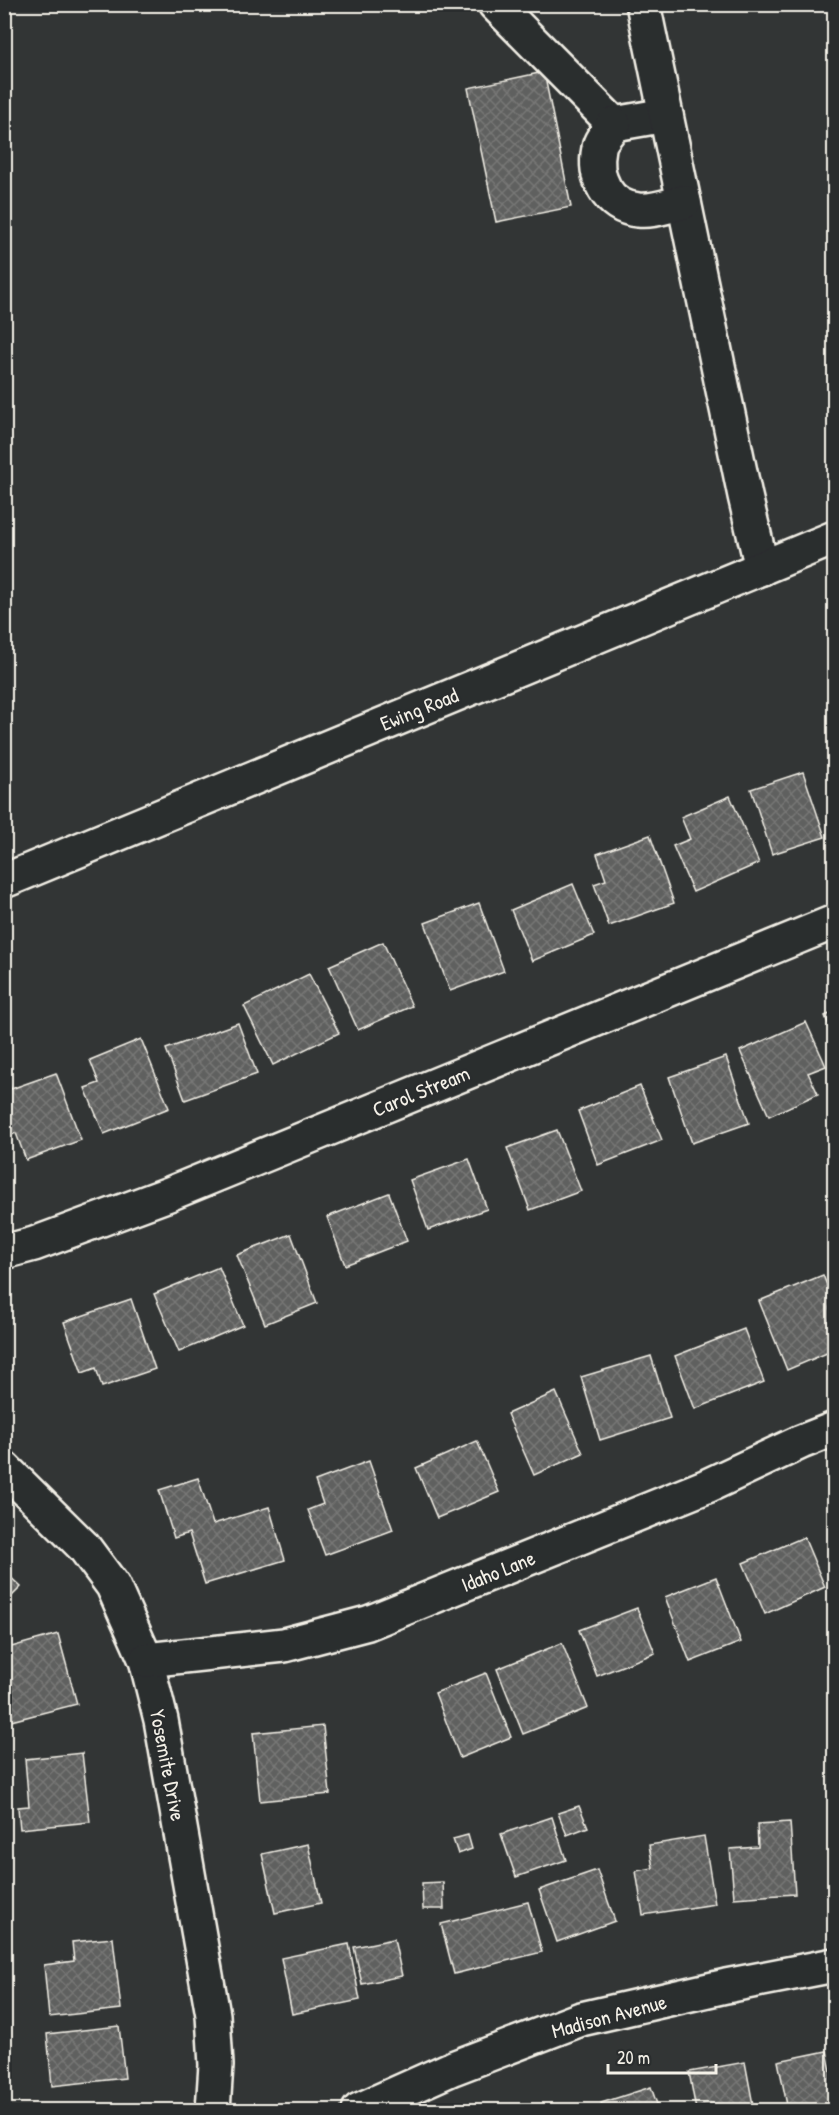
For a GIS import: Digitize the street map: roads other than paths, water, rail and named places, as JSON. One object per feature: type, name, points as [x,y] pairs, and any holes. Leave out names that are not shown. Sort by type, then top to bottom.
[{"type":"street","points":[[495,4],[614,124]]},
{"type":"street","points":[[643,4],[762,568]]},
{"type":"street","points":[[666,115],[614,124],[599,146],[598,167],[604,192],[621,207],[640,211],[684,202]]},
{"type":"street","name":"Ewing Road","points":[[4,881],[834,538]]},
{"type":"street","name":"Carol Stream","points":[[4,1252],[34,1244],[169,1194],[834,922]]},
{"type":"street","name":"Idaho Lane","points":[[146,1660],[284,1645],[368,1623],[707,1486],[834,1429]]},
{"type":"street","name":"Yosemite Drive","points":[[4,1468],[84,1547],[113,1586],[146,1660],[161,1719],[213,2015],[216,2066],[213,2110]]},
{"type":"street","name":"Madison Avenue","points":[[360,2110],[453,2068],[581,2019],[726,1986],[834,1965]]}]
